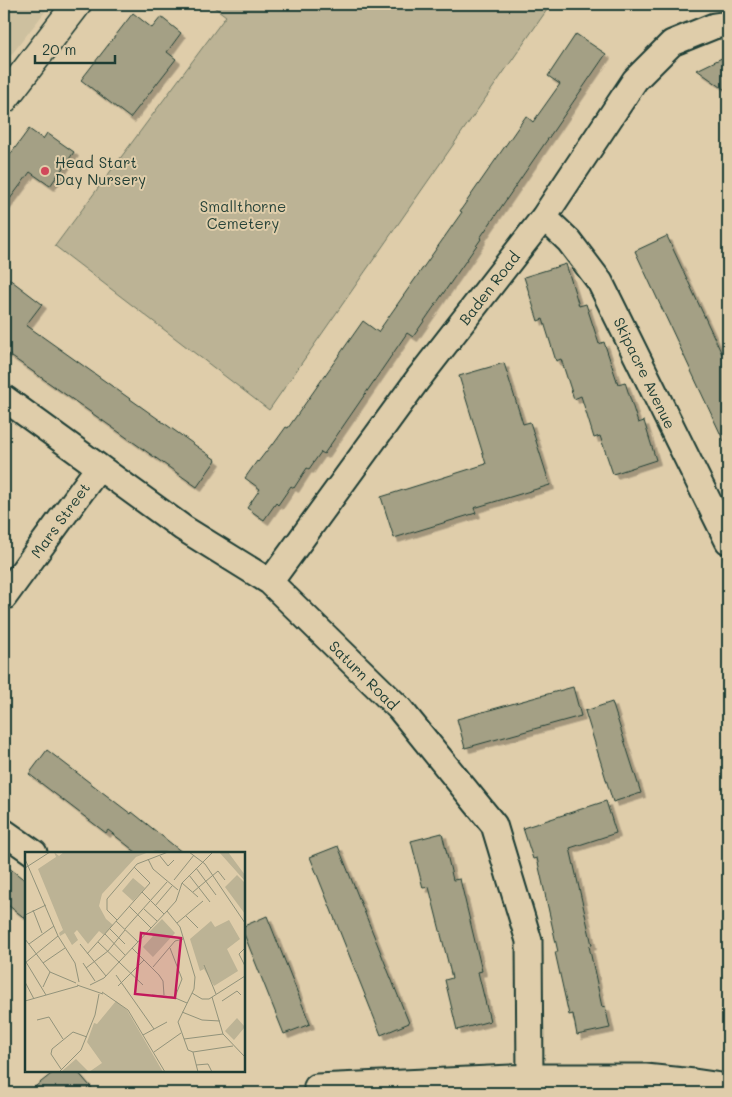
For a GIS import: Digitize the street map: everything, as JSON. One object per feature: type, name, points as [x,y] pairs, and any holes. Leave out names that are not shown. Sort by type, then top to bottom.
[{"type":"main road","points":[[4,99],[77,4]]},
{"type":"street","name":"Baden Road","points":[[270,582],[418,379],[544,217],[636,80],[672,43],[714,26],[728,24]]},
{"type":"street","name":"Skipacre Avenue","points":[[544,217],[569,241],[600,282],[728,541]]},
{"type":"street","name":"Saturn Road","points":[[4,398],[183,528],[270,582],[400,709],[494,825],[528,941],[530,1077]]},
{"type":"street","name":"Mars Street","points":[[4,597],[99,467]]},
{"type":"street","points":[[4,832],[33,852]]},
{"type":"street","points":[[317,1087],[530,1077],[645,1077],[693,1088],[728,1087]]},
{"type":"shaded area","points":[[4,4],[51,4],[4,64]]},
{"type":"green space","name":"Smallthorne Cemetery","points":[[210,4],[551,4],[269,410],[55,246],[226,16]]},
{"type":"building","points":[[133,13],[152,28],[161,17],[181,33],[167,52],[176,59],[130,118],[81,80]]},
{"type":"building","points":[[576,34],[606,54],[413,337],[407,333],[324,454],[321,452],[309,469],[307,468],[294,488],[291,486],[278,505],[276,503],[264,520],[247,508],[260,489],[245,478],[286,427],[288,428],[363,321],[378,332],[526,116],[533,122],[560,84],[548,76]]},
{"type":"building","points":[[728,55],[728,92],[697,70]]},
{"type":"building","name":"Head Start Day Nursery","points":[[29,129],[43,139],[47,133],[74,152],[50,186],[30,172],[4,207],[4,163]]},
{"type":"building","points":[[667,236],[728,367],[728,450],[635,251]]},
{"type":"building","points":[[566,264],[579,306],[586,304],[599,344],[604,342],[618,384],[625,382],[638,423],[644,421],[656,460],[613,474],[600,436],[594,438],[581,396],[574,399],[561,359],[556,361],[543,319],[538,321],[524,277]]},
{"type":"building","points":[[4,275],[42,304],[26,325],[216,460],[197,487],[5,352],[4,354]]},
{"type":"building","points":[[504,363],[523,424],[530,422],[550,485],[474,508],[476,513],[394,538],[381,497],[486,464],[459,376]]},
{"type":"building","points":[[573,687],[581,716],[465,748],[457,719]]},
{"type":"building","points":[[612,702],[641,793],[613,802],[585,711]]},
{"type":"building","points":[[47,750],[131,814],[132,812],[182,852],[136,852],[108,830],[106,833],[29,774]]},
{"type":"building","points":[[606,801],[616,833],[570,848],[592,945],[589,946],[602,1007],[605,1006],[610,1028],[577,1035],[573,1014],[569,1015],[555,952],[558,952],[537,858],[533,859],[523,828]]},
{"type":"building","points":[[442,833],[453,880],[460,879],[482,971],[478,972],[490,1021],[457,1030],[445,980],[452,978],[429,887],[423,888],[411,841]]},
{"type":"building","points":[[338,846],[409,1023],[381,1035],[310,857]]},
{"type":"building","points":[[4,864],[25,880],[25,918],[4,902]]},
{"type":"building","points":[[267,916],[310,1024],[284,1034],[245,936],[245,926]]},
{"type":"building","points":[[54,1072],[78,1072],[96,1093],[27,1093]]},
{"type":"place","name":"Head Start Day Nursery","points":[[45,171]]}]
